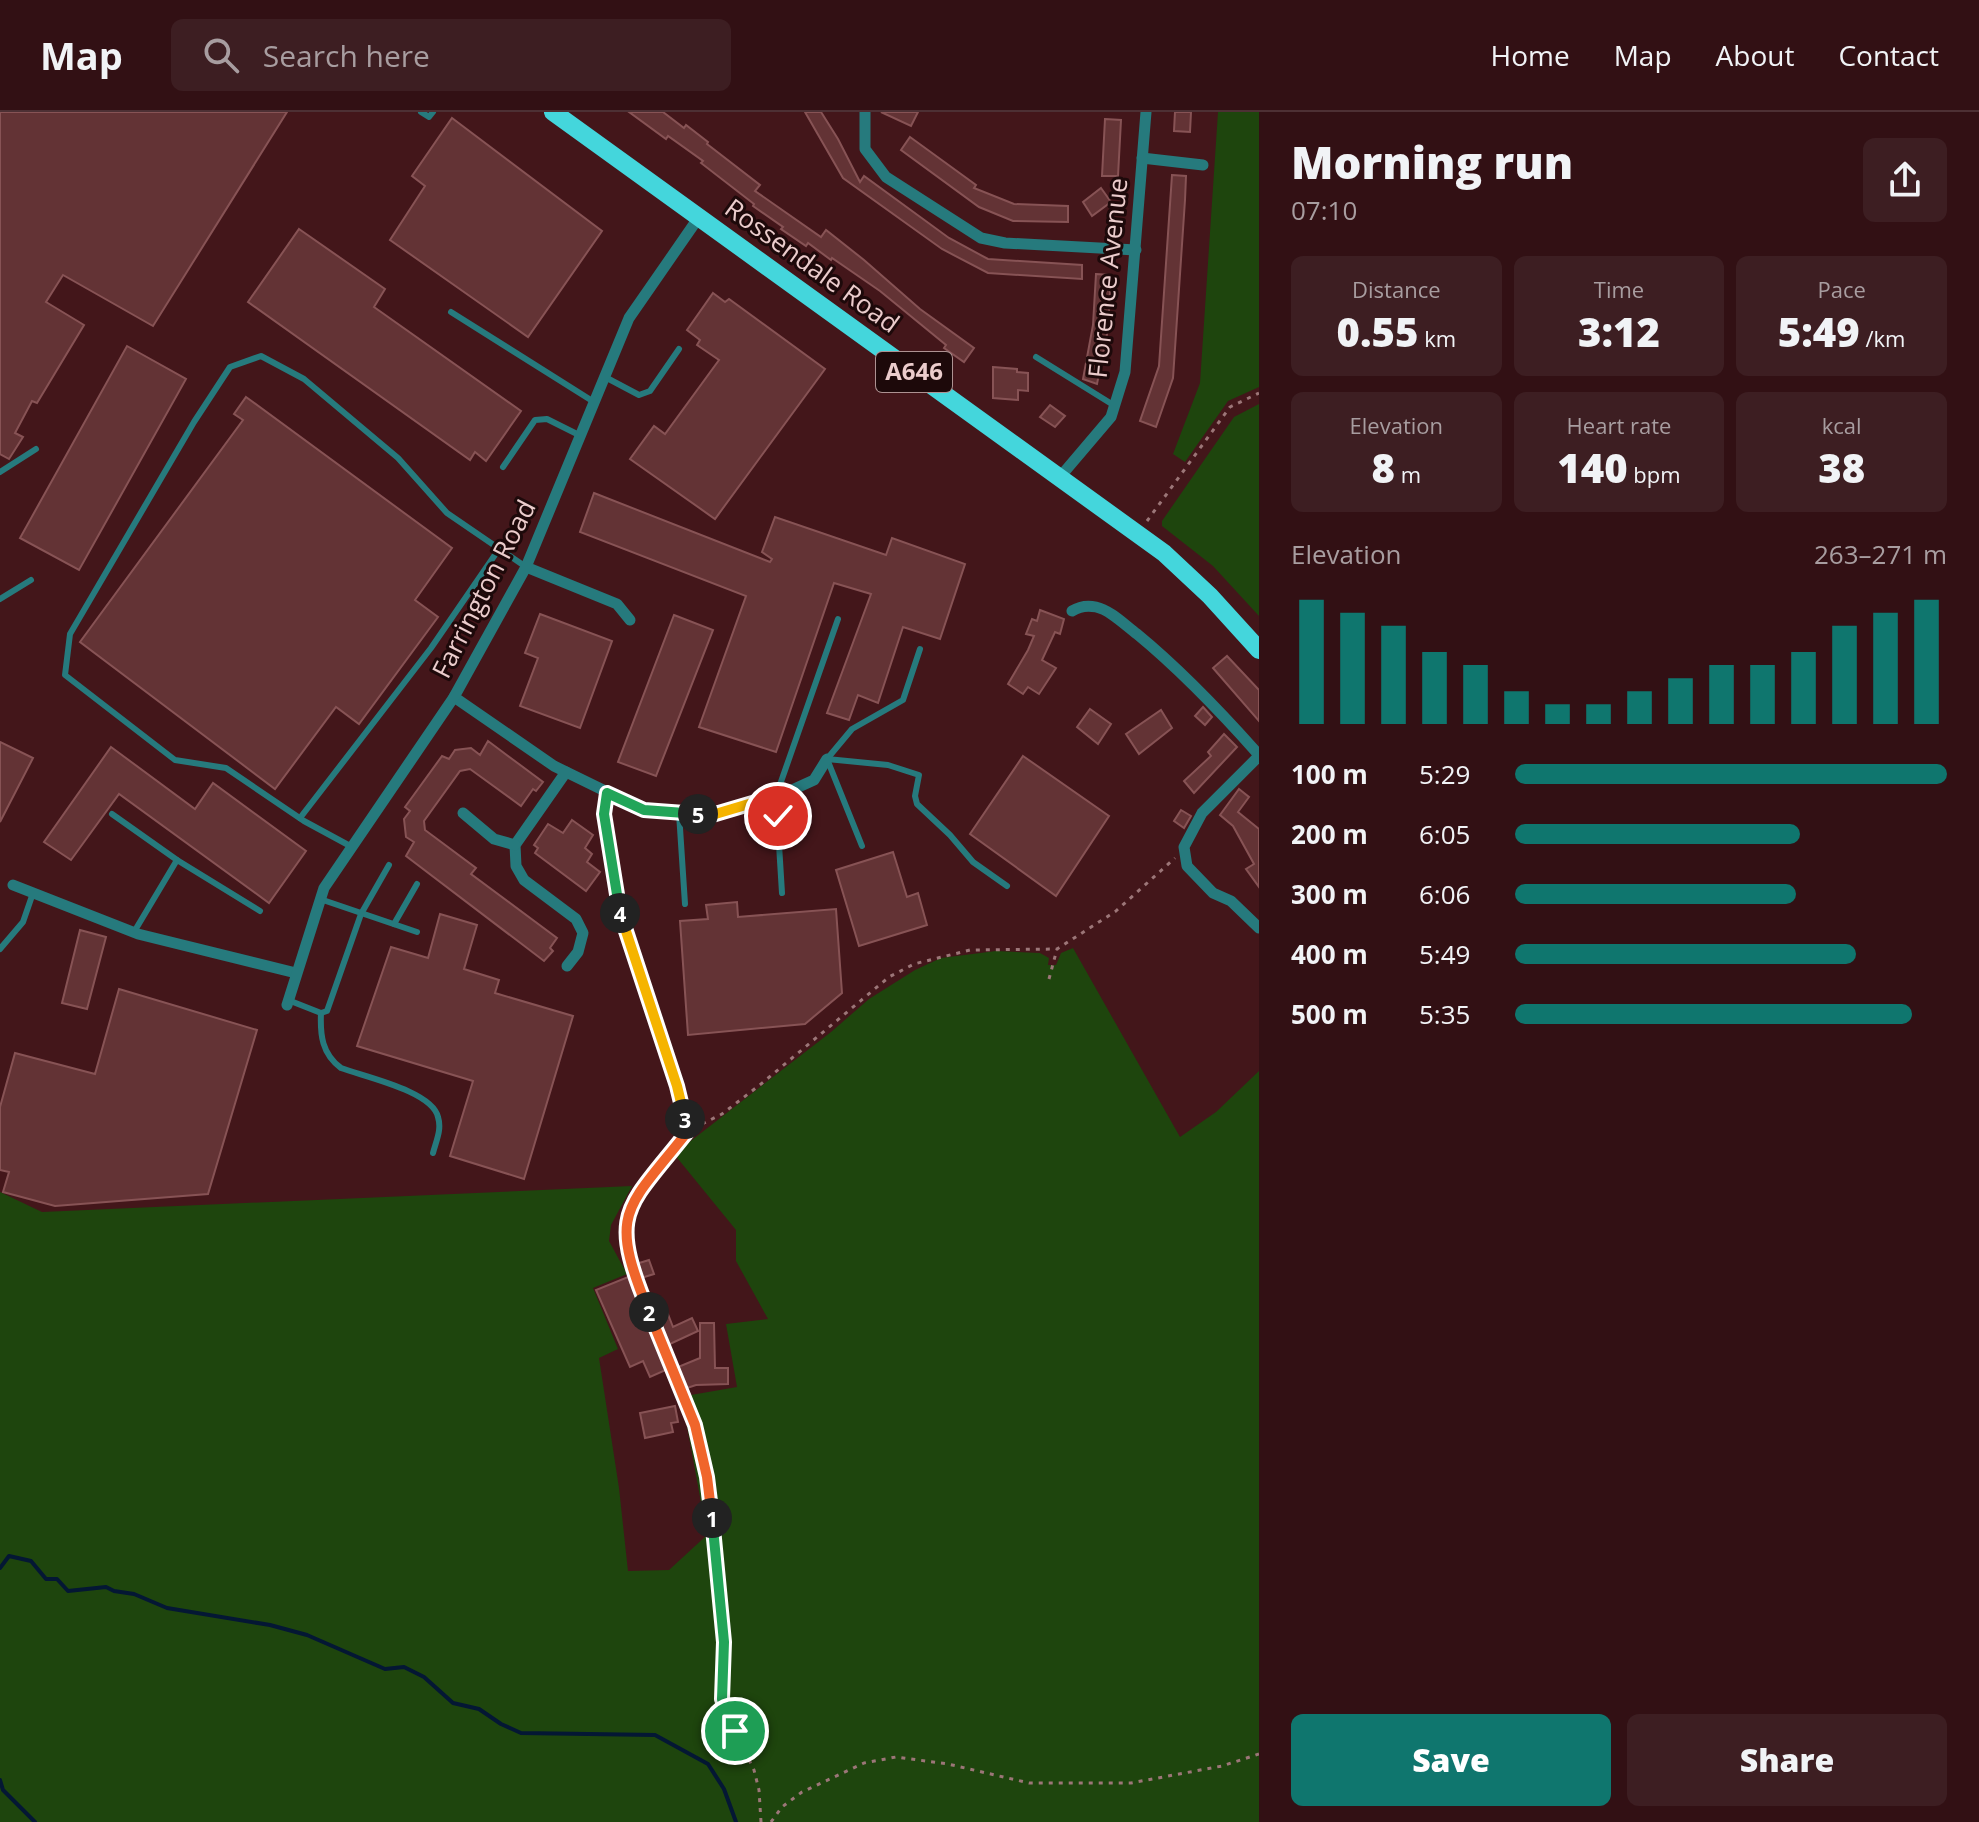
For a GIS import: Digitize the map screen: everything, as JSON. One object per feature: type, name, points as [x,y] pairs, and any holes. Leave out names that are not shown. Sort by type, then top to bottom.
[{"type":"highway","name":"Rossendale Road","points":[[553,112],[1164,553],[1210,596],[1259,650]]},
{"type":"street","points":[[865,112],[865,149],[886,177],[981,238],[1005,243],[1136,250]]},
{"type":"street","name":"Florence Avenue","points":[[1060,477],[1111,417],[1125,372],[1146,112]]},
{"type":"street","points":[[1142,158],[1203,165]]},
{"type":"street","name":"Farrington Road","points":[[287,1003],[324,888],[454,697],[526,567],[629,318],[699,217]]},
{"type":"street","points":[[526,567],[617,604],[630,620]]},
{"type":"street","points":[[1072,611],[1080,606],[1098,607],[1123,623],[1173,663],[1259,755],[1202,813],[1184,847],[1187,866],[1213,893],[1231,901],[1259,928]]},
{"type":"street","points":[[454,697],[566,772],[644,810],[712,815],[776,796],[814,780],[827,759]]},
{"type":"street","points":[[566,772],[515,845],[516,866],[524,880],[576,919],[583,933],[578,952],[567,966]]},
{"type":"street","points":[[463,813],[494,839],[515,845]]},
{"type":"street","points":[[13,885],[134,932],[296,973]]},
{"type":"lane","points":[[421,112],[429,117],[433,112]]},
{"type":"lane","points":[[451,312],[594,402]]},
{"type":"lane","points":[[605,377],[639,395],[650,391],[679,349]]},
{"type":"lane","points":[[352,847],[300,818],[226,768],[175,760],[65,675],[70,634],[194,422],[230,367],[261,356],[304,379],[398,458],[447,513],[526,567]]},
{"type":"lane","points":[[1036,357],[1115,406]]},
{"type":"lane","points":[[503,467],[535,420],[547,419],[581,436]]},
{"type":"lane","points":[[0,472],[36,449]]},
{"type":"lane","points":[[300,818],[431,648],[499,549]]},
{"type":"lane","points":[[0,599],[31,580]]},
{"type":"lane","points":[[782,893],[776,796],[838,619]]},
{"type":"lane","points":[[827,759],[852,729],[903,700],[920,649]]},
{"type":"lane","points":[[827,759],[862,846]]},
{"type":"lane","points":[[827,759],[888,765],[919,775],[915,796],[917,804],[973,862],[1007,886]]},
{"type":"lane","points":[[679,813],[685,904]]},
{"type":"lane","points":[[112,814],[177,860],[260,911]]},
{"type":"lane","points":[[134,932],[177,860]]},
{"type":"lane","points":[[287,1003],[321,1013],[331,1006],[361,914],[389,865]]},
{"type":"lane","points":[[394,924],[417,884]]},
{"type":"lane","points":[[0,949],[23,922],[33,893]]},
{"type":"lane","points":[[320,899],[417,932]]},
{"type":"lane","points":[[321,1013],[323,1042],[332,1062],[432,1103],[440,1128],[433,1153]]},
{"type":"path","points":[[1137,533],[1230,407],[1259,393]]},
{"type":"path","points":[[607,793],[604,814],[622,920],[677,1086],[688,1131]]},
{"type":"path","points":[[761,1822],[754,1770],[722,1699],[724,1642],[707,1477],[688,1403],[635,1277],[625,1235],[626,1220],[636,1196],[688,1131],[722,1114],[889,977],[914,964],[970,950],[1057,949],[1116,911],[1185,852]]},
{"type":"path","points":[[1049,979],[1057,949]]},
{"type":"path","points":[[771,1822],[782,1807],[802,1792],[864,1763],[896,1757],[948,1764],[1029,1783],[1131,1783],[1222,1766],[1259,1754]]},
{"type":"green space","points":[[1218,112],[1259,112],[1259,387],[1228,401],[1185,462],[1173,454],[1200,383]]},
{"type":"green space","points":[[1259,404],[1259,616],[1213,566],[1162,526],[1162,521],[1234,417]]},
{"type":"green space","points":[[1073,948],[1180,1137],[1216,1112],[1259,1071],[1259,1822],[0,1822],[0,1192],[42,1212],[632,1186],[611,1225],[609,1241],[627,1274],[593,1288],[618,1349],[599,1358],[628,1571],[669,1570],[707,1535],[682,1399],[737,1387],[726,1324],[768,1319],[736,1261],[736,1230],[674,1154],[869,999],[915,970],[941,958],[996,951],[1040,953],[1049,958],[1048,965],[1056,965],[1061,953]]},
{"type":"building","points":[[0,112],[287,112],[153,326],[63,275],[46,302],[84,325],[37,403],[32,401],[15,433],[23,437],[9,459],[0,454]]},
{"type":"building","points":[[629,112],[663,112],[684,128],[686,125],[760,185],[755,191],[821,237],[826,230],[920,309],[974,348],[964,362],[880,291],[832,258],[808,243],[806,246],[781,229],[783,227],[701,163],[703,161]]},
{"type":"building","points":[[805,112],[821,112],[860,182],[864,176],[949,238],[988,259],[1082,265],[1082,279],[988,273],[942,249],[843,178]]},
{"type":"building","points":[[881,112],[918,112],[911,126]]},
{"type":"building","points":[[1175,112],[1191,112],[1190,132],[1174,131]]},
{"type":"building","points":[[452,118],[602,231],[528,337],[390,240],[425,186],[412,176]]},
{"type":"building","points":[[1105,119],[1121,120],[1118,176],[1102,176]]},
{"type":"building","points":[[910,137],[976,185],[974,188],[1014,204],[1068,206],[1068,222],[1013,221],[979,207],[901,150]]},
{"type":"building","points":[[1172,175],[1186,176],[1185,200],[1173,378],[1156,427],[1140,421],[1159,366]]},
{"type":"building","points":[[1101,188],[1111,202],[1092,216],[1083,202]]},
{"type":"building","points":[[299,229],[385,289],[374,307],[521,411],[486,461],[475,452],[470,460],[248,302]]},
{"type":"building","points":[[1096,274],[1111,275],[1108,329],[1097,384],[1083,379],[1093,325]]},
{"type":"building","points":[[713,293],[725,302],[729,299],[825,369],[715,519],[630,459],[654,426],[665,434],[719,360],[697,345],[700,340],[687,330]]},
{"type":"building","points":[[127,346],[186,379],[79,570],[20,538]]},
{"type":"building","points":[[993,367],[1028,373],[1028,391],[1018,390],[1018,400],[993,398]]},
{"type":"building","points":[[246,397],[452,548],[415,600],[438,617],[359,724],[336,707],[275,789],[80,642],[243,420],[234,414]]},
{"type":"building","points":[[1050,405],[1065,416],[1055,427],[1040,417]]},
{"type":"building","points":[[594,493],[770,562],[772,559],[762,552],[775,517],[886,555],[892,538],[965,564],[940,639],[903,627],[878,703],[858,695],[849,720],[827,713],[871,594],[834,583],[776,752],[699,727],[746,596],[580,532]]},
{"type":"building","points":[[1040,610],[1064,619],[1060,634],[1055,632],[1042,660],[1056,668],[1039,694],[1028,687],[1023,694],[1008,684],[1028,650],[1034,636],[1026,634],[1032,619],[1037,621]]},
{"type":"building","points":[[540,614],[612,641],[580,728],[520,706],[538,658],[525,653]]},
{"type":"building","points":[[674,615],[713,630],[656,776],[618,762]]},
{"type":"building","points":[[1227,656],[1259,690],[1259,721],[1213,668]]},
{"type":"building","points":[[1203,707],[1212,717],[1205,725],[1195,716]]},
{"type":"building","points":[[1090,709],[1111,724],[1098,744],[1077,727]]},
{"type":"building","points":[[1161,710],[1172,728],[1139,754],[1126,734]]},
{"type":"building","points":[[1224,734],[1237,747],[1194,793],[1184,781],[1211,756],[1208,752]]},
{"type":"building","points":[[488,741],[543,782],[536,791],[533,789],[521,806],[470,769],[460,771],[424,821],[425,830],[476,868],[471,874],[557,938],[550,948],[553,951],[544,961],[406,856],[414,842],[406,837],[404,819],[410,811],[405,807],[442,756],[449,759],[455,750],[471,748],[480,755]]},
{"type":"building","points":[[0,742],[33,758],[0,822]]},
{"type":"building","points":[[111,747],[195,809],[213,783],[306,851],[269,903],[119,794],[71,860],[44,842]]},
{"type":"building","points":[[1023,756],[1109,816],[1056,896],[970,834]]},
{"type":"building","points":[[1239,789],[1249,797],[1238,812],[1259,829],[1259,887],[1246,869],[1254,864],[1233,826],[1220,815]]},
{"type":"building","points":[[1181,810],[1191,816],[1184,828],[1174,821]]},
{"type":"building","points":[[572,820],[593,835],[585,848],[592,854],[587,862],[600,872],[586,891],[535,853],[538,848],[534,845],[548,824],[563,833]]},
{"type":"building","points":[[893,852],[907,897],[918,893],[927,925],[859,946],[836,870]]},
{"type":"building","points":[[737,902],[738,917],[836,909],[842,993],[805,1024],[688,1035],[680,921],[708,919],[706,905]]},
{"type":"building","points":[[440,914],[477,925],[464,969],[499,980],[495,993],[573,1016],[524,1179],[450,1156],[473,1081],[357,1046],[391,947],[428,958]]},
{"type":"building","points":[[80,930],[106,937],[87,1009],[62,1003]]},
{"type":"building","points":[[119,989],[257,1030],[208,1194],[55,1206],[3,1192],[9,1172],[0,1170],[0,1107],[15,1053],[95,1074]]},
{"type":"building","points":[[649,1260],[654,1274],[641,1278],[636,1264]]},
{"type":"building","points":[[628,1277],[645,1318],[666,1309],[673,1327],[692,1318],[698,1331],[659,1349],[668,1369],[650,1377],[643,1361],[630,1367],[596,1290]]},
{"type":"building","points":[[700,1323],[714,1323],[715,1368],[728,1368],[728,1384],[687,1388],[678,1367],[700,1358]]},
{"type":"building","points":[[675,1406],[678,1422],[671,1423],[673,1432],[645,1438],[640,1413]]},
{"type":"waterway","points":[[0,1568],[9,1556],[31,1561],[46,1579],[57,1579],[68,1591],[106,1587],[134,1594],[167,1608],[270,1625],[307,1635],[385,1669],[404,1667],[424,1677],[453,1703],[479,1709],[521,1733],[655,1735],[708,1764],[724,1789],[736,1822]]},
{"type":"waterway","points":[[0,1780],[3,1790],[35,1822]]},
{"type":"route","points":[[735,1731],[722,1699],[724,1642],[707,1477],[688,1403],[627,1252],[626,1220],[636,1196],[688,1131],[677,1086],[622,920],[604,814],[607,793],[644,810],[712,815],[776,796],[778,816]]}]
